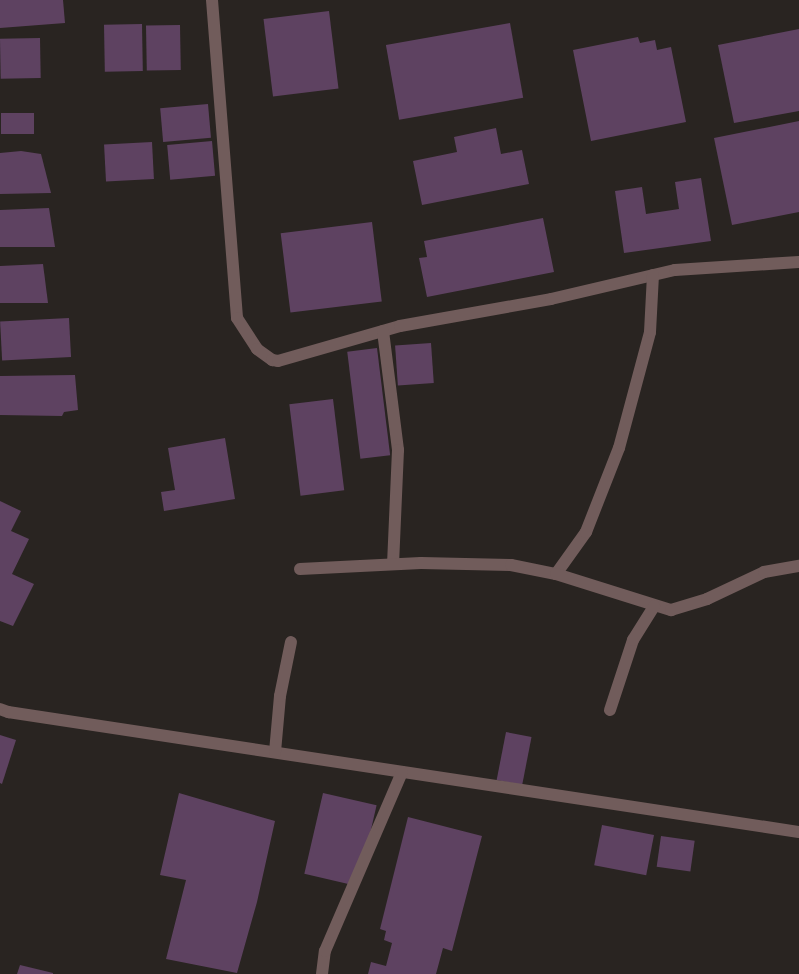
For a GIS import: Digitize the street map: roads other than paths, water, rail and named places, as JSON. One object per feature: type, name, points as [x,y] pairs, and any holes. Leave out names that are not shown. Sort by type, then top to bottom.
[{"type":"street","points":[[212,0],[237,318],[242,329],[257,349],[272,360],[278,361],[383,331],[551,299],[675,270],[799,262]]},
{"type":"street","points":[[556,574],[586,532],[619,448],[650,332],[653,275]]},
{"type":"street","points":[[383,331],[398,450],[392,564]]},
{"type":"street","points":[[300,569],[421,562],[511,564],[556,574],[671,610],[707,599],[764,572],[799,566]]},
{"type":"street","points":[[610,710],[633,640],[654,606]]},
{"type":"street","points":[[275,752],[280,696],[291,642]]},
{"type":"street","points":[[0,709],[8,712],[799,832]]},
{"type":"street","points":[[322,974],[325,952],[402,772]]}]
